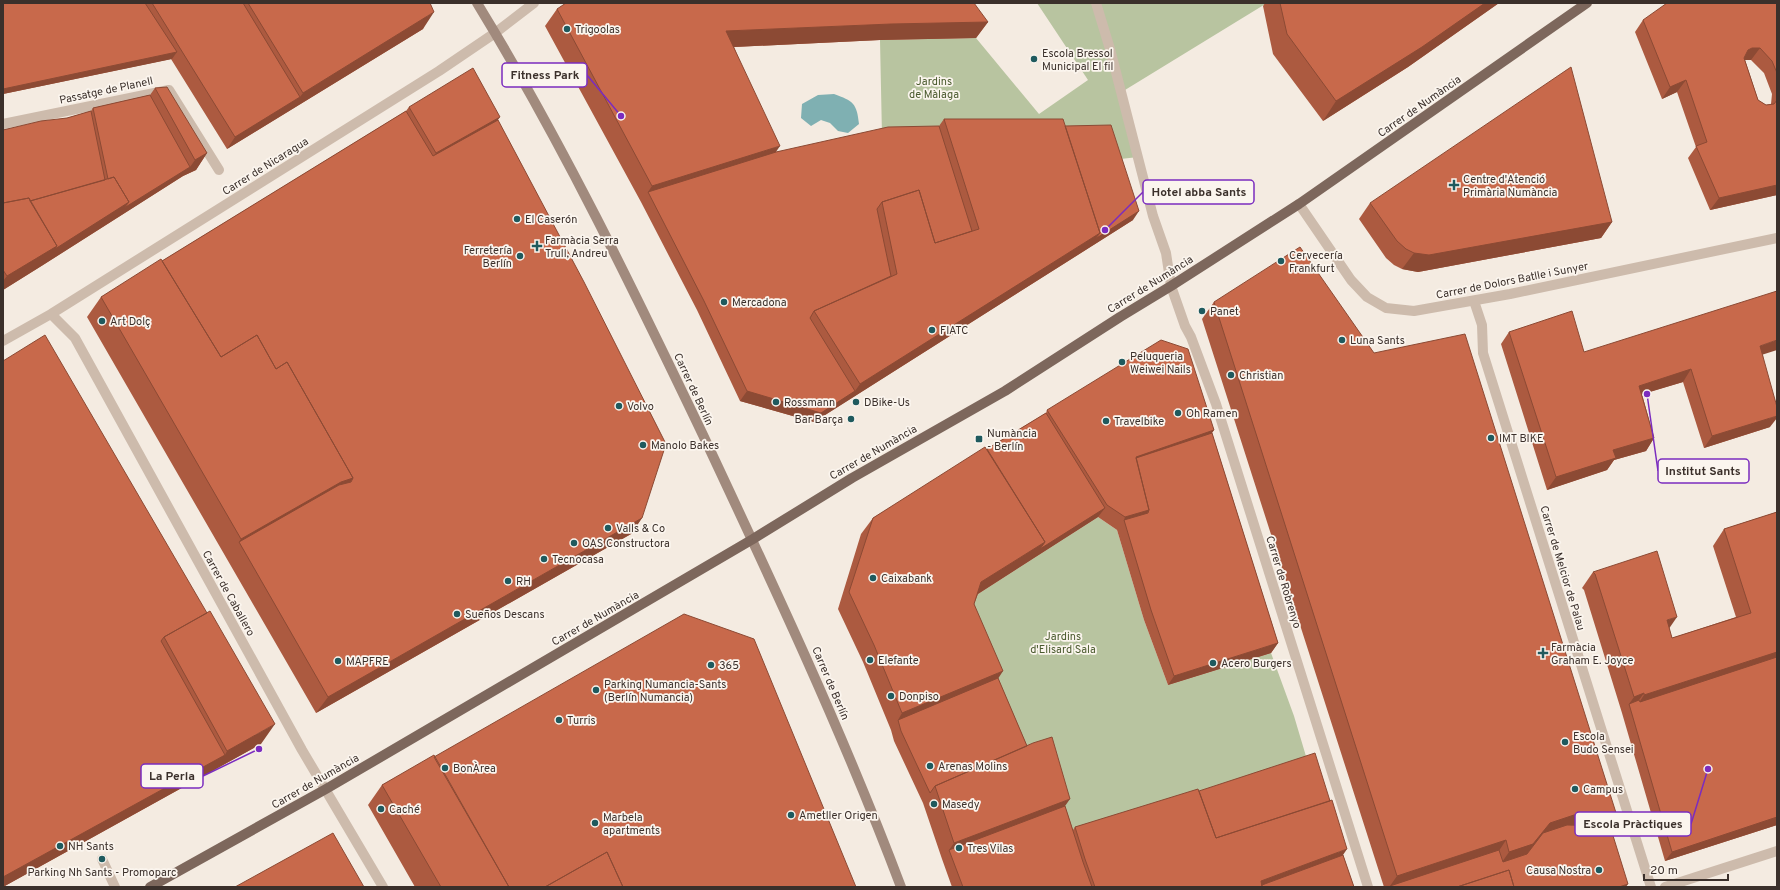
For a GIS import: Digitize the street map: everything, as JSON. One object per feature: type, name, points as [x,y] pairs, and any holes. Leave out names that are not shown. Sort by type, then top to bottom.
[{"type":"main road","name":"Carrer de Berlín","points":[[477,3],[523,80],[567,161],[630,284],[753,539],[831,714],[901,887]]},
{"type":"main road","name":"Carrer de Numància","points":[[150,887],[326,789],[753,539],[852,478],[987,401],[1172,286],[1299,204],[1586,3]]},
{"type":"street","name":"Carrer de Nicaragua","points":[[3,341],[51,314],[439,71],[495,33],[534,3]]},
{"type":"street","name":"Carrer de Robrenyo","points":[[1096,3],[1110,50],[1153,216],[1166,253],[1172,286],[1185,326],[1191,337],[1216,404],[1368,887]]},
{"type":"street","name":"Passatge de Planell","points":[[3,124],[169,90],[219,170]]},
{"type":"street","name":"Carrer de Dolors Batlle i Sunyer","points":[[1299,204],[1351,280],[1367,297],[1386,308],[1414,311],[1474,301],[1777,238]]},
{"type":"street","name":"Carrer de Melcior de Palau","points":[[1474,301],[1482,325],[1483,353],[1651,887]]},
{"type":"street","name":"Carrer de Caballero","points":[[51,314],[75,338],[302,750],[383,887]]},
{"type":"street","points":[[1664,887],[1777,851]]},
{"type":"street","points":[[102,859],[115,887]]},
{"type":"green space","name":"Jardins de Màlaga","points":[[1037,3],[1267,3],[1125,90],[1138,157],[1112,160],[882,136],[880,40],[976,38],[1039,114],[1088,80]]},
{"type":"green space","name":"Jardins d'Elisard Sala","points":[[1098,517],[1117,530],[1144,620],[1168,685],[1271,653],[1294,716],[1308,763],[1066,839],[1022,760],[970,599]]},
{"type":"water","points":[[834,94],[850,101],[857,111],[859,124],[848,133],[838,131],[830,123],[821,120],[811,126],[801,118],[802,104],[818,95]]},
{"type":"building","points":[[3,3],[145,3],[177,52],[3,89]]},
{"type":"building","points":[[152,3],[243,3],[300,97],[235,137]]},
{"type":"building","points":[[248,3],[430,3],[434,12],[303,93]]},
{"type":"building","points":[[566,3],[974,3],[988,22],[891,24],[726,31],[780,146],[652,186],[557,9]]},
{"type":"building","points":[[1280,3],[1485,3],[1422,47],[1336,101],[1287,34]]},
{"type":"building","points":[[1667,3],[1777,3],[1777,73],[1772,61],[1760,48],[1752,48],[1748,50],[1744,58],[1758,100],[1766,105],[1774,104],[1777,100],[1777,185],[1719,198],[1696,146],[1707,142],[1686,80],[1670,87],[1643,20]]},
{"type":"building","points":[[1571,67],[1612,222],[1429,255],[1414,253],[1406,249],[1397,241],[1370,203]]},
{"type":"building","points":[[473,68],[500,117],[436,153],[409,107]]},
{"type":"building","points":[[167,87],[207,153],[195,160],[155,88]]},
{"type":"building","points":[[150,95],[190,167],[124,208],[129,202],[114,177],[108,179],[93,108]]},
{"type":"building","points":[[91,111],[105,180],[30,201],[29,198],[3,203],[3,130],[41,121],[67,118]]},
{"type":"building","points":[[406,111],[433,156],[498,120],[584,282],[666,444],[642,518],[328,697],[239,542],[339,485],[351,482],[353,478],[287,362],[276,369],[257,335],[221,357],[162,261]]},
{"type":"building","points":[[944,119],[1063,119],[1100,233],[860,384],[814,311],[897,274],[882,202],[919,190],[935,243],[979,229]]},
{"type":"building","points":[[1111,125],[1139,211],[1095,239],[1100,233],[1065,126]]},
{"type":"building","points":[[939,126],[972,231],[935,243],[919,190],[882,202],[877,209],[891,276],[814,311],[810,318],[855,391],[821,413],[747,391],[704,301],[648,192],[776,152],[888,127]]},
{"type":"building","points":[[114,177],[129,202],[55,249],[57,246],[30,201]]},
{"type":"building","points":[[29,198],[57,246],[7,276],[3,270],[3,203]]},
{"type":"building","points":[[1300,247],[1374,353],[1465,334],[1617,816],[1574,815],[1550,823],[1533,844],[1509,852],[1506,840],[1397,876],[1214,302]]},
{"type":"building","points":[[161,259],[221,357],[257,335],[276,369],[287,362],[353,478],[341,482],[241,539],[101,297]]},
{"type":"building","points":[[1777,291],[1777,340],[1760,346],[1777,407],[1777,416],[1712,436],[1691,369],[1639,386],[1654,438],[1613,450],[1616,458],[1556,477],[1509,332],[1572,311],[1584,352]]},
{"type":"building","points":[[45,335],[207,613],[164,637],[161,641],[225,755],[3,877],[3,361]]},
{"type":"building","points":[[1161,340],[1188,349],[1214,430],[1136,457],[1149,510],[1125,517],[1107,505],[1047,410]]},
{"type":"building","points":[[1046,413],[1105,508],[1040,549],[1045,542],[987,449]]},
{"type":"building","points":[[1212,433],[1278,643],[1174,676],[1151,610],[1124,520],[1148,513],[1149,510],[1136,458]]},
{"type":"building","points":[[985,447],[1045,542],[981,582],[974,604],[1003,671],[902,713],[874,645],[849,592],[873,518]]},
{"type":"building","points":[[1777,512],[1777,652],[1634,697],[1595,574],[1593,572],[1657,551],[1677,617],[1667,620],[1672,638],[1751,613],[1724,529]]},
{"type":"building","points":[[210,611],[275,724],[227,751],[164,637]]},
{"type":"building","points":[[684,614],[754,639],[856,887],[623,887],[607,852],[545,887],[509,887],[434,757]]},
{"type":"building","points":[[1777,657],[1777,817],[1672,852],[1629,704],[1639,700],[1640,702]]},
{"type":"building","points":[[998,678],[1027,746],[935,786],[930,793],[901,731],[898,720]]},
{"type":"building","points":[[1052,737],[1070,799],[954,843],[935,786],[1033,743]]},
{"type":"building","points":[[1315,753],[1330,801],[1216,838],[1199,791]]},
{"type":"building","points":[[434,755],[509,887],[441,887],[382,785]]},
{"type":"building","points":[[1198,789],[1216,838],[1332,800],[1347,849],[1261,881],[1262,887],[1095,887],[1075,827]]},
{"type":"building","points":[[1065,806],[1092,887],[963,887],[949,850]]},
{"type":"building","points":[[1567,825],[1610,826],[1628,884],[1619,887],[1514,887],[1509,870],[1457,887],[1390,886],[1499,850],[1503,862],[1527,854],[1543,833]]},
{"type":"building","points":[[333,833],[364,887],[235,887]]},
{"type":"building","points":[[607,852],[623,887],[545,887]]},
{"type":"building","points":[[1343,855],[1354,887],[1262,887],[1262,885]]},
{"type":"building","points":[[1509,870],[1514,887],[1457,887]]},
{"type":"place","name":"Trigoolas","points":[[567,29]]},
{"type":"place","name":"Escola Bressol Municipal El fil","points":[[1034,59]]},
{"type":"place","name":"Fitness Park","points":[[621,116]]},
{"type":"place","name":"Centre d'Atenció Primària Numància","points":[[1454,185]]},
{"type":"place","name":"El Caserón","points":[[517,219]]},
{"type":"place","name":"Hotel abba Sants","points":[[1105,230]]},
{"type":"place","name":"Farmàcia Serra Trull, Andreu","points":[[537,246]]},
{"type":"place","name":"Ferretería Berlín","points":[[520,256]]},
{"type":"place","name":"Cervecería Frankfurt","points":[[1281,261]]},
{"type":"place","name":"Mercadona","points":[[724,302]]},
{"type":"place","name":"Panet","points":[[1202,311]]},
{"type":"place","name":"Art Dolç","points":[[102,321]]},
{"type":"place","name":"FIATC","points":[[932,330]]},
{"type":"place","name":"Luna Sants","points":[[1342,340]]},
{"type":"place","name":"Peluqueria Weiwei Nails","points":[[1122,362]]},
{"type":"place","name":"Christian","points":[[1231,375]]},
{"type":"place","name":"Institut Sants","points":[[1647,394]]},
{"type":"place","name":"Rossmann","points":[[776,402]]},
{"type":"place","name":"DBike-Us","points":[[856,402]]},
{"type":"place","name":"Volvo","points":[[619,406]]},
{"type":"place","name":"Oh Ramen","points":[[1178,413]]},
{"type":"place","name":"Bar Barça","points":[[851,419]]},
{"type":"place","name":"Travelbike","points":[[1106,421]]},
{"type":"place","name":"IMT BIKE","points":[[1491,438]]},
{"type":"place","name":"Numància - Berlín","points":[[979,439]]},
{"type":"place","name":"Manolo Bakes","points":[[643,445]]},
{"type":"place","name":"Valls & Co","points":[[608,528]]},
{"type":"place","name":"OAS Constructora","points":[[574,543]]},
{"type":"place","name":"Tecnocasa","points":[[544,559]]},
{"type":"place","name":"Caixabank","points":[[873,578]]},
{"type":"place","name":"RH","points":[[508,581]]},
{"type":"place","name":"Sueños Descans","points":[[457,614]]},
{"type":"place","name":"Farmàcia Graham E. Joyce","points":[[1543,653]]},
{"type":"place","name":"Elefante","points":[[870,660]]},
{"type":"place","name":"MAPFRE","points":[[338,661]]},
{"type":"place","name":"Acero Burgers","points":[[1213,663]]},
{"type":"place","name":"365","points":[[711,665]]},
{"type":"place","name":"Parking Numancia-Sants (Berlín Numancia)","points":[[596,690]]},
{"type":"place","name":"Donpiso","points":[[891,696]]},
{"type":"place","name":"Turris","points":[[559,720]]},
{"type":"place","name":"Escola Budo Sensei","points":[[1565,742]]},
{"type":"place","name":"La Perla","points":[[259,749]]},
{"type":"place","name":"Arenas Molins","points":[[930,766]]},
{"type":"place","name":"BonÀrea","points":[[445,768]]},
{"type":"place","name":"Escola Pràctiques","points":[[1708,769]]},
{"type":"place","name":"Campus","points":[[1575,789]]},
{"type":"place","name":"Masedy","points":[[934,804]]},
{"type":"place","name":"Caché","points":[[381,809]]},
{"type":"place","name":"Ametller Origen","points":[[791,815]]},
{"type":"place","name":"Marbela apartments","points":[[595,823]]},
{"type":"place","name":"NH Sants","points":[[60,846]]},
{"type":"place","name":"Tres Vilas","points":[[959,848]]},
{"type":"place","name":"Parking Nh Sants - Promoparc","points":[[102,859]]},
{"type":"place","name":"Causa Nostra","points":[[1599,870]]}]
